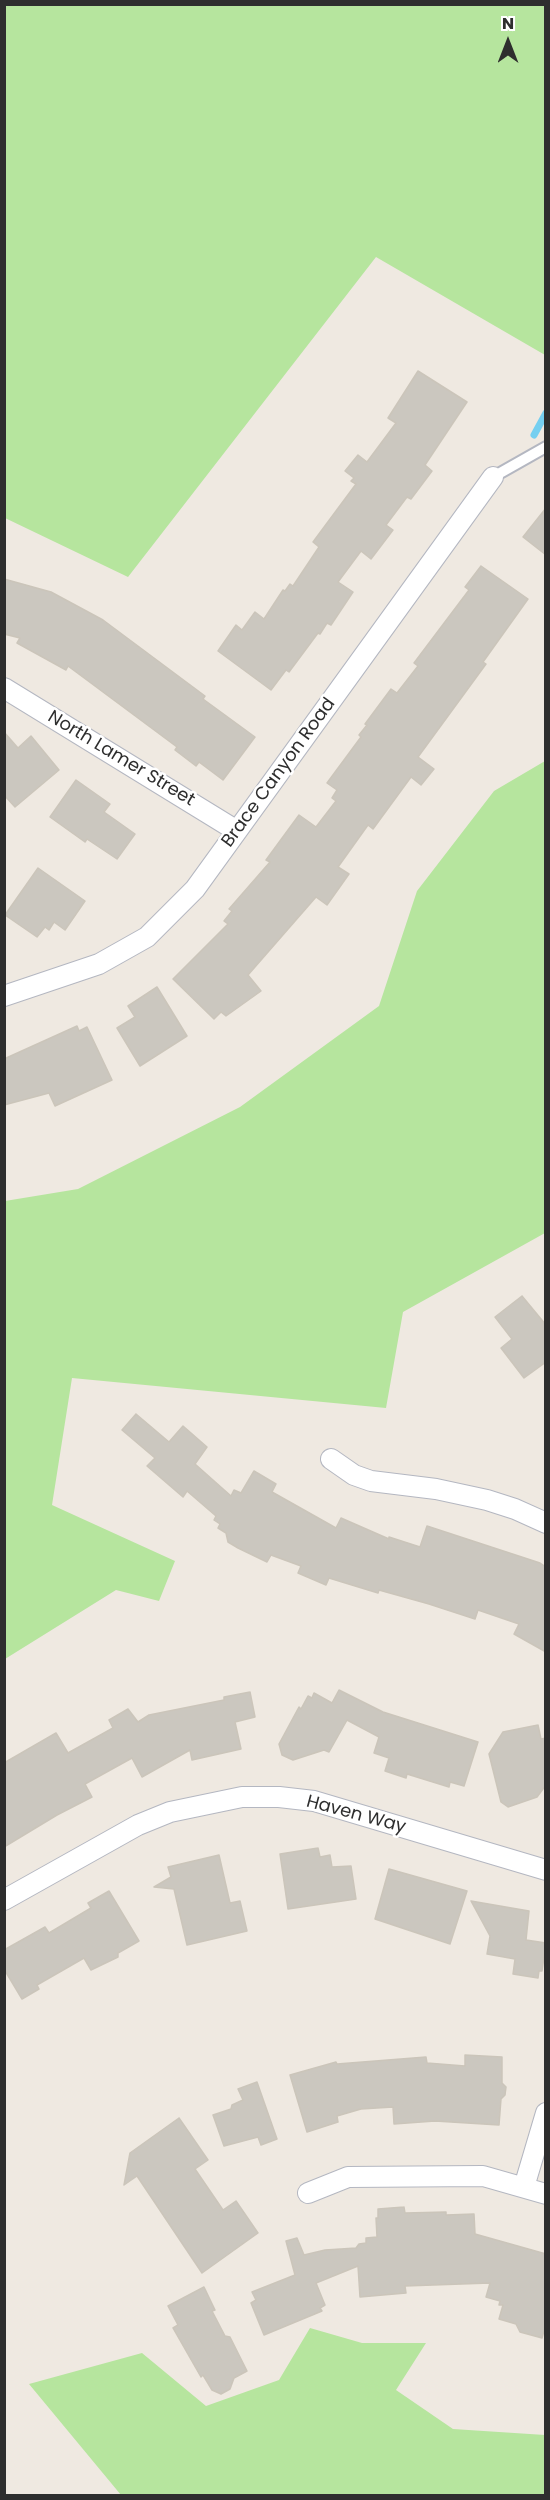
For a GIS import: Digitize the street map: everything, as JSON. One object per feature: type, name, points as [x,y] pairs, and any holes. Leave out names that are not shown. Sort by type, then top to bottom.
[{"type":"street","name":"Brace Canyon Road","points":[[4,996],[99,964],[147,937],[195,889],[494,477]]},
{"type":"street","name":"North Lamer Street","points":[[4,688],[237,831]]},
{"type":"street","points":[[331,1459],[354,1475],[371,1481],[436,1489],[487,1500],[546,1523]]},
{"type":"street","name":"Haven Way","points":[[4,1900],[138,1825],[170,1812],[242,1797],[279,1797],[314,1801],[546,1870]]},
{"type":"street","points":[[524,2187],[546,2113]]},
{"type":"street","points":[[308,2193],[348,2177],[483,2176],[546,2194]]},
{"type":"lane","points":[[494,477],[546,447]]},
{"type":"green space","points":[[4,5],[545,5],[545,355],[376,257],[128,577],[5,518]]},
{"type":"green space","points":[[545,761],[545,1233],[403,1312],[386,1408],[72,1378],[52,1505],[175,1561],[159,1601],[116,1590],[5,1659],[5,1201],[78,1189],[240,1107],[379,1006],[417,891],[494,791]]},
{"type":"green space","points":[[310,2328],[362,2343],[426,2343],[396,2390],[453,2429],[545,2435],[545,2495],[121,2495],[29,2384],[142,2353],[206,2406],[279,2380]]},
{"type":"building","points":[[418,371],[467,402],[425,465],[432,471],[411,499],[407,497],[386,525],[393,530],[371,559],[361,551],[338,582],[353,592],[331,625],[327,623],[289,672],[286,670],[271,690],[218,651],[236,625],[242,630],[255,612],[264,619],[283,590],[285,591],[290,584],[293,586],[319,547],[313,542],[356,484],[351,481],[354,478],[345,471],[358,455],[367,462],[396,423],[388,418]]},
{"type":"building","points":[[546,508],[546,555],[523,537]]},
{"type":"building","points":[[481,566],[528,599],[483,662],[486,664],[418,757],[434,769],[421,785],[411,777],[373,829],[368,825],[338,867],[349,874],[327,905],[316,897],[248,975],[261,991],[226,1016],[221,1012],[214,1019],[173,979],[228,924],[224,921],[232,911],[229,909],[270,862],[266,860],[299,815],[316,827],[336,801],[332,798],[337,790],[327,783],[361,737],[359,735],[367,725],[365,724],[391,689],[397,693],[418,666],[414,663],[469,590],[465,587]]},
{"type":"building","points":[[4,579],[51,592],[103,620],[205,696],[203,699],[255,737],[223,780],[199,762],[196,766],[175,750],[177,747],[68,666],[66,670],[17,643],[20,638],[4,634]]},
{"type":"building","points":[[4,732],[18,748],[31,736],[59,770],[15,807],[4,795]]},
{"type":"building","points":[[76,780],[110,804],[104,812],[135,834],[117,859],[87,839],[85,842],[50,817]]},
{"type":"building","points":[[38,868],[85,901],[65,930],[54,922],[49,930],[45,927],[37,937],[5,915]]},
{"type":"building","points":[[157,987],[187,1036],[140,1066],[117,1028],[135,1017],[128,1006]]},
{"type":"building","points":[[77,1026],[79,1031],[87,1027],[112,1080],[55,1106],[49,1093],[4,1105],[4,1059]]},
{"type":"building","points":[[522,1296],[546,1325],[546,1362],[524,1378],[501,1348],[512,1339],[495,1317]]},
{"type":"building","points":[[136,1414],[169,1442],[183,1426],[207,1447],[195,1464],[231,1496],[234,1490],[241,1493],[254,1471],[276,1484],[272,1492],[336,1528],[341,1518],[389,1539],[389,1537],[420,1547],[427,1526],[540,1563],[546,1567],[546,1652],[514,1634],[519,1624],[478,1610],[475,1619],[429,1604],[379,1590],[378,1593],[329,1578],[326,1585],[298,1573],[301,1566],[271,1555],[267,1562],[238,1548],[228,1542],[226,1533],[218,1528],[220,1524],[214,1520],[216,1516],[187,1491],[183,1497],[147,1466],[155,1458],[122,1430]]},
{"type":"building","points":[[339,1690],[383,1712],[478,1742],[464,1786],[450,1782],[449,1787],[407,1774],[406,1778],[385,1771],[389,1758],[374,1753],[379,1737],[347,1720],[329,1752],[324,1750],[293,1760],[282,1755],[279,1744],[299,1707],[301,1709],[308,1696],[312,1698],[314,1693],[332,1703]]},
{"type":"building","points":[[250,1692],[255,1717],[235,1722],[241,1749],[192,1760],[190,1750],[142,1777],[132,1758],[85,1784],[92,1797],[4,1847],[4,1763],[56,1733],[68,1753],[113,1728],[109,1720],[128,1709],[138,1722],[149,1715],[224,1700],[224,1697]]},
{"type":"building","points":[[538,1725],[541,1739],[546,1738],[546,1785],[537,1797],[508,1807],[501,1802],[489,1754],[503,1732]]},
{"type":"building","points":[[318,1848],[320,1857],[330,1855],[332,1867],[351,1866],[356,1899],[288,1909],[280,1854]]},
{"type":"building","points":[[219,1855],[230,1903],[240,1901],[247,1931],[187,1945],[174,1889],[154,1887],[171,1877],[168,1867]]},
{"type":"building","points":[[389,1869],[467,1891],[450,1944],[375,1919]]},
{"type":"building","points":[[109,1891],[139,1941],[118,1953],[118,1957],[91,1970],[84,1958],[37,1985],[39,1989],[22,1999],[4,1969],[4,1950],[45,1927],[49,1933],[91,1908],[88,1903]]},
{"type":"building","points":[[471,1901],[529,1911],[526,1940],[546,1943],[542,1971],[539,1971],[538,1978],[513,1974],[515,1959],[487,1954],[490,1936]]},
{"type":"building","points":[[465,2055],[502,2057],[502,2083],[506,2087],[505,2095],[501,2099],[499,2125],[435,2121],[394,2124],[393,2107],[361,2109],[337,2116],[338,2122],[307,2132],[290,2075],[336,2062],[337,2064],[426,2057],[427,2063],[465,2066]]},
{"type":"building","points":[[257,2082],[277,2139],[261,2145],[258,2137],[224,2146],[213,2115],[231,2109],[232,2105],[243,2100],[238,2089]]},
{"type":"building","points":[[179,2118],[208,2160],[195,2169],[223,2210],[236,2201],[258,2233],[202,2273],[137,2176],[124,2185],[130,2153]]},
{"type":"building","points":[[404,2207],[405,2213],[474,2214],[475,2234],[546,2254],[546,2324],[542,2338],[520,2332],[516,2324],[499,2319],[503,2305],[499,2305],[500,2301],[486,2297],[490,2283],[405,2286],[406,2293],[360,2297],[358,2266],[316,2283],[325,2305],[320,2308],[322,2311],[264,2335],[251,2303],[256,2300],[252,2292],[295,2275],[286,2241],[297,2238],[304,2255],[325,2250],[356,2248],[359,2244],[366,2243],[366,2238],[377,2237],[378,2209]]},
{"type":"building","points":[[204,2287],[215,2310],[212,2311],[225,2336],[230,2337],[247,2371],[234,2378],[230,2389],[221,2394],[212,2390],[203,2375],[201,2377],[173,2328],[178,2325],[168,2306]]},
{"type":"waterway","points":[[534,435],[546,413]]}]
